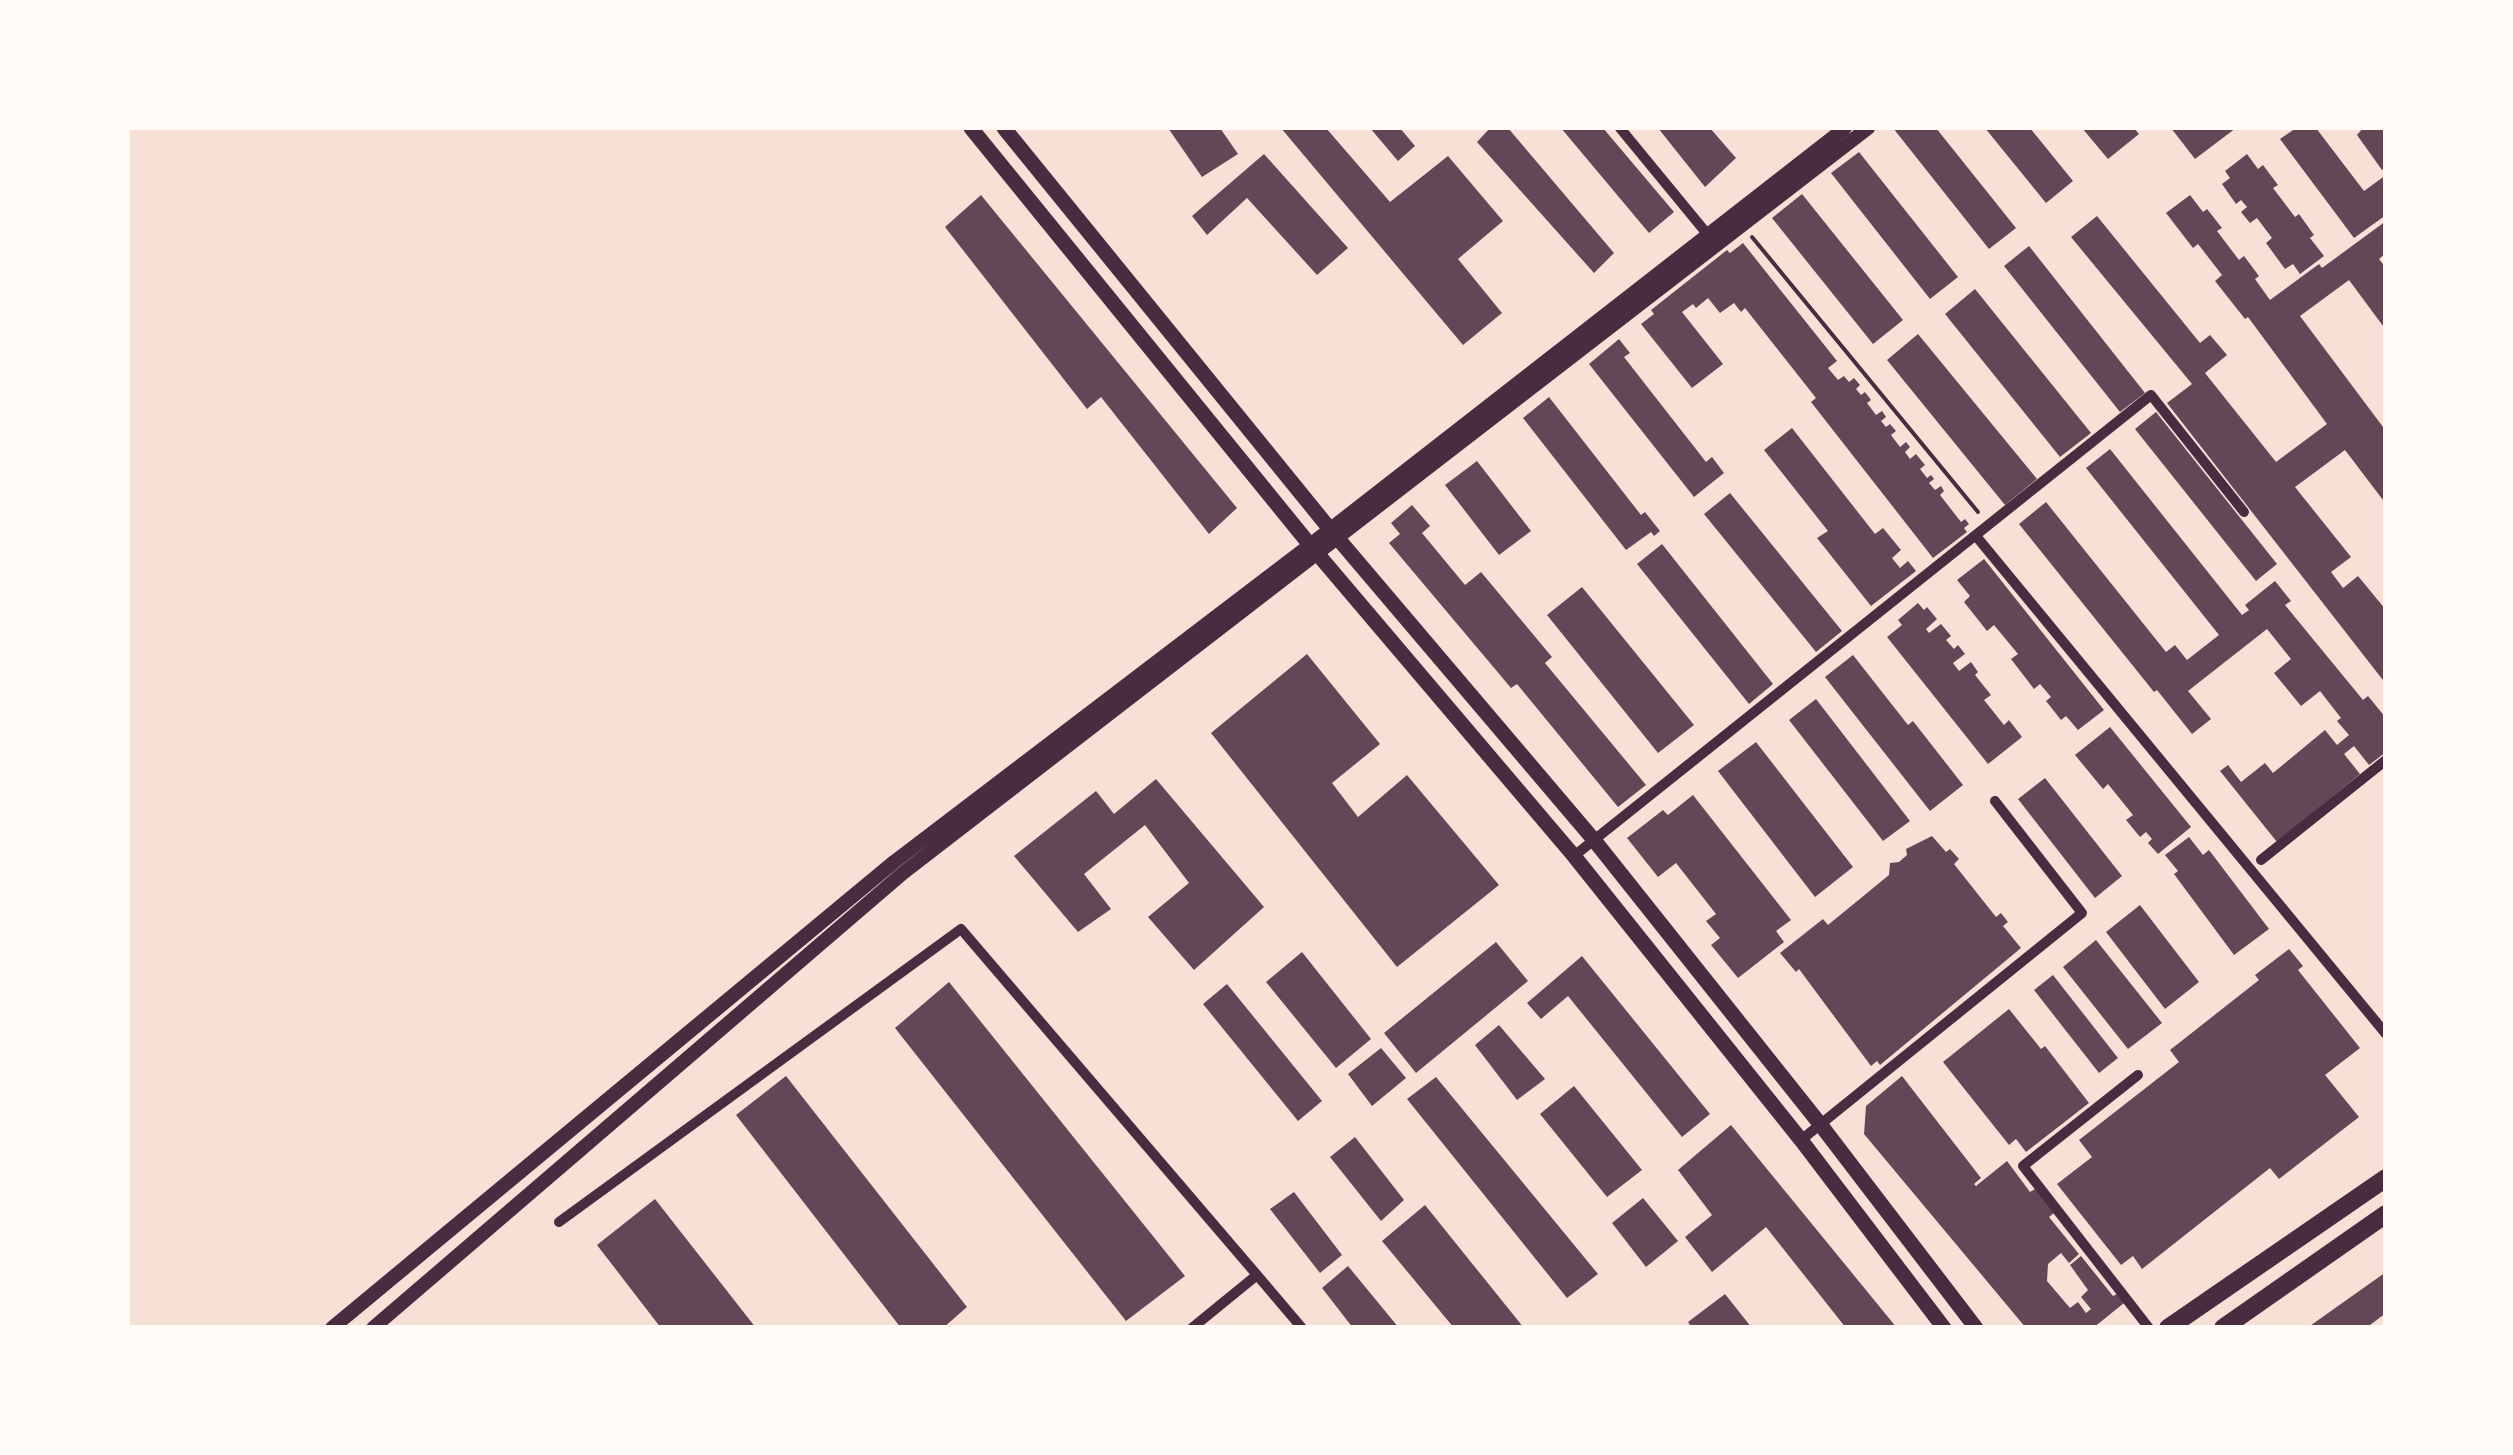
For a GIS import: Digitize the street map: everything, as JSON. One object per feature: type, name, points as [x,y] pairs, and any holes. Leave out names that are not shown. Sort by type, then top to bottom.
[{"type":"main road","points":[[971,128],[1314,549],[1574,856],[1801,1140],[1944,1328]]},
{"type":"main road","points":[[1004,128],[1333,533],[1594,840],[1976,1328]]},
{"type":"main road","points":[[2168,1328],[2386,1178]]},
{"type":"main road","points":[[2223,1328],[2386,1214]]},
{"type":"street","points":[[1620,128],[1708,235]]},
{"type":"street","points":[[373,1328],[903,874],[1844,128]]},
{"type":"street","points":[[1333,533],[1868,128]]},
{"type":"street","points":[[1574,856],[2151,396],[2244,512]]},
{"type":"street","points":[[1976,536],[2386,1034]]},
{"type":"street","points":[[333,1327],[894,862],[1314,549]]},
{"type":"street","points":[[2260,860],[2386,760]]},
{"type":"street","points":[[1801,1140],[2082,913],[1995,802]]},
{"type":"street","points":[[559,1222],[961,929],[1302,1328]]},
{"type":"street","points":[[2138,1075],[2022,1166],[2148,1328]]},
{"type":"street","points":[[1192,1328],[1257,1275]]},
{"type":"path","points":[[1743,226],[1988,525]]},
{"type":"building","points":[[1168,128],[1220,128],[1238,154],[1202,177]]},
{"type":"building","points":[[1281,128],[1326,128],[1390,202],[1448,156],[1503,221],[1458,259],[1502,313],[1463,345]]},
{"type":"building","points":[[1370,128],[1400,128],[1415,146],[1398,161]]},
{"type":"building","points":[[1490,128],[1508,128],[1614,253],[1594,273],[1477,142]]},
{"type":"building","points":[[1561,128],[1603,128],[1674,212],[1649,233]]},
{"type":"building","points":[[1658,128],[1710,128],[1736,158],[1705,187]]},
{"type":"building","points":[[1893,128],[1936,128],[2016,228],[1989,249]]},
{"type":"building","points":[[1985,128],[2030,128],[2073,181],[2046,203]]},
{"type":"building","points":[[2082,128],[2134,128],[2139,134],[2108,159]]},
{"type":"building","points":[[2171,128],[2236,128],[2195,159]]},
{"type":"building","points":[[2296,128],[2316,128],[2364,191],[2386,175],[2386,215],[2354,238],[2280,139]]},
{"type":"building","points":[[2363,128],[2386,128],[2386,167],[2382,170],[2357,135]]},
{"type":"building","points":[[1859,152],[1958,277],[1930,299],[1831,173]]},
{"type":"building","points":[[1264,154],[1348,248],[1317,275],[1247,198],[1207,235],[1192,216]]},
{"type":"building","points":[[2247,154],[2258,169],[2263,165],[2278,185],[2273,188],[2295,217],[2299,214],[2324,256],[2300,274],[2293,264],[2285,269],[2266,243],[2272,238],[2257,218],[2250,223],[2241,212],[2247,207],[2241,200],[2236,204],[2222,184],[2230,178],[2225,171]]},
{"type":"building","points":[[1802,194],[1903,320],[1873,344],[1772,218]]},
{"type":"building","points":[[981,195],[1237,508],[1209,534],[1101,397],[1087,409],[945,227]]},
{"type":"building","points":[[2190,195],[2222,228],[2217,231],[2239,260],[2244,256],[2270,300],[2386,221],[2386,253],[2379,259],[2386,268],[2386,330],[2349,280],[2300,316],[2386,431],[2386,504],[2345,450],[2295,487],[2351,557],[2331,572],[2343,588],[2358,576],[2386,610],[2386,684],[2167,403],[2192,384],[2071,237],[2097,216],[2200,343],[2210,335],[2227,355],[2205,373],[2276,462],[2327,424],[2248,317],[2245,319],[2215,281],[2222,275],[2198,244],[2193,248],[2166,213]]},
{"type":"building","points":[[1743,243],[1837,361],[1828,368],[1838,380],[1844,376],[1849,382],[1854,378],[1860,385],[1856,389],[1861,395],[1865,392],[1876,415],[1882,411],[1886,417],[1881,421],[1896,431],[1891,435],[1900,447],[1906,442],[1910,447],[1905,452],[1910,459],[1916,454],[1925,465],[1920,469],[1927,478],[1931,475],[1934,479],[1929,483],[1935,490],[1941,486],[1944,491],[1940,495],[1961,522],[1965,519],[1969,524],[1964,528],[1967,532],[1933,558],[1811,402],[1816,398],[1745,308],[1741,312],[1734,303],[1720,313],[1708,298],[1696,308],[1693,304],[1682,312],[1723,364],[1692,388],[1641,324],[1654,314],[1651,310],[1727,250],[1730,253]]},
{"type":"building","points":[[2029,246],[2145,393],[2120,412],[2004,266]]},
{"type":"building","points":[[1975,289],[2091,433],[2060,457],[1945,314]]},
{"type":"building","points":[[1918,334],[2037,479],[2005,505],[1887,360]]},
{"type":"building","points":[[1619,339],[1630,353],[1624,357],[1706,462],[1712,457],[1724,473],[1694,497],[1589,364]]},
{"type":"building","points":[[1549,397],[1641,515],[1645,512],[1660,531],[1654,536],[1651,532],[1626,550],[1523,418]]},
{"type":"building","points":[[2156,412],[2277,564],[2256,581],[2135,429]]},
{"type":"building","points":[[1792,428],[1875,534],[1883,528],[1901,550],[1892,558],[1900,568],[1908,561],[1916,571],[1871,606],[1817,538],[1828,531],[1764,450]]},
{"type":"building","points":[[2110,449],[2242,615],[2249,610],[2245,605],[2275,581],[2291,601],[2285,605],[2363,700],[2368,696],[2386,718],[2386,752],[2369,765],[2354,746],[2344,754],[2360,774],[2277,842],[2220,771],[2228,765],[2241,782],[2265,763],[2273,773],[2325,730],[2337,745],[2349,735],[2320,691],[2301,706],[2274,673],[2291,659],[2267,629],[2188,691],[2211,719],[2192,734],[2019,524],[2046,502],[2166,652],[2175,645],[2187,660],[2219,635],[2086,468]]},
{"type":"building","points":[[1477,461],[1531,531],[1499,555],[1445,485]]},
{"type":"building","points":[[1730,493],[1842,631],[1816,652],[1704,514]]},
{"type":"building","points":[[1412,505],[1430,526],[1422,533],[1465,585],[1481,572],[1552,657],[1545,663],[1646,785],[1618,807],[1517,684],[1511,688],[1389,543],[1400,534],[1391,523]]},
{"type":"building","points":[[1662,544],[1773,684],[1749,704],[1637,564]]},
{"type":"building","points":[[1984,559],[2104,710],[2078,730],[2066,716],[2061,720],[2046,701],[2051,697],[2040,684],[2034,689],[2011,659],[2018,654],[1994,625],[1987,631],[1964,602],[1970,596],[1957,580]]},
{"type":"building","points":[[1582,587],[1694,725],[1658,753],[1547,615]]},
{"type":"building","points":[[1918,603],[1937,619],[1926,629],[1929,633],[1941,624],[1951,636],[1946,640],[1954,649],[1958,645],[1965,654],[1953,663],[1959,671],[1971,662],[1978,672],[1975,675],[1991,695],[1984,700],[2004,725],[2009,720],[2022,737],[1988,764],[1887,637],[1902,625],[1898,620]]},
{"type":"building","points":[[1307,654],[1380,744],[1332,783],[1358,817],[1407,775],[1499,885],[1397,967],[1211,733]]},
{"type":"building","points":[[1853,655],[1908,725],[1913,721],[1963,785],[1930,811],[1825,677]]},
{"type":"building","points":[[1816,699],[1910,821],[1883,841],[1789,720]]},
{"type":"building","points":[[2110,727],[2191,827],[2158,854],[2148,843],[2152,839],[2146,832],[2140,837],[2126,820],[2133,815],[2108,784],[2103,789],[2075,755]]},
{"type":"building","points":[[1756,742],[1853,867],[1815,897],[1718,771]]},
{"type":"building","points":[[2045,778],[2122,876],[2095,898],[2018,799]]},
{"type":"building","points":[[1156,779],[1264,907],[1194,970],[1148,917],[1189,883],[1145,825],[1084,874],[1111,909],[1078,932],[1014,856],[1096,791],[1114,814]]},
{"type":"building","points":[[1693,795],[1791,920],[1776,931],[1784,942],[1738,978],[1711,945],[1720,938],[1706,921],[1716,914],[1676,863],[1658,877],[1627,838],[1663,810],[1668,815]]},
{"type":"building","points":[[1932,836],[1946,852],[1950,849],[1959,859],[1954,864],[1996,917],[2001,913],[2008,922],[2003,926],[2021,948],[1880,1065],[1877,1061],[1871,1066],[1799,969],[1796,972],[1780,953],[1823,919],[1828,925],[1889,875],[1890,863],[1907,855],[1906,849]]},
{"type":"building","points":[[2189,837],[2203,855],[2209,850],[2269,929],[2234,955],[2174,874],[2178,871],[2165,855]]},
{"type":"building","points":[[2140,905],[2199,982],[2165,1009],[2106,932]]},
{"type":"building","points":[[2096,940],[2162,1023],[2128,1049],[2063,967]]},
{"type":"building","points":[[1496,942],[1528,981],[1416,1073],[1384,1033]]},
{"type":"building","points":[[2289,949],[2303,966],[2298,970],[2360,1048],[2325,1075],[2359,1117],[2279,1179],[2270,1168],[2142,1269],[2133,1256],[2121,1265],[2057,1184],[2092,1157],[2079,1140],[2179,1062],[2170,1050],[2259,980],[2255,975]]},
{"type":"building","points":[[1302,952],[1371,1039],[1336,1068],[1266,982]]},
{"type":"building","points":[[1582,956],[1710,1114],[1682,1137],[1568,996],[1541,1019],[1527,1003]]},
{"type":"building","points":[[2053,975],[2118,1058],[2099,1073],[2034,990]]},
{"type":"building","points":[[949,982],[1185,1276],[1126,1321],[895,1028]]},
{"type":"building","points":[[1227,984],[1322,1101],[1298,1121],[1203,1004]]},
{"type":"building","points":[[2009,1009],[2041,1049],[2045,1046],[2089,1103],[2026,1152],[2016,1139],[2009,1145],[1943,1062]]},
{"type":"building","points":[[1499,1025],[1545,1079],[1517,1100],[1475,1045]]},
{"type":"building","points":[[1381,1048],[1406,1078],[1372,1106],[1348,1074]]},
{"type":"building","points":[[786,1076],[967,1307],[943,1328],[901,1328],[736,1115]]},
{"type":"building","points":[[1902,1076],[1981,1178],[1976,1186],[2007,1161],[2030,1192],[2035,1189],[2054,1213],[2049,1217],[2079,1254],[2069,1263],[2061,1253],[2048,1264],[2047,1281],[2070,1308],[2078,1302],[2086,1313],[2091,1309],[2081,1297],[2088,1290],[2070,1265],[2081,1256],[2113,1296],[2117,1294],[2124,1303],[2093,1328],[2026,1328],[1864,1134],[1866,1106]]},
{"type":"building","points":[[1436,1077],[1598,1274],[1567,1298],[1407,1099]]},
{"type":"building","points":[[1574,1086],[1642,1170],[1607,1197],[1540,1114]]},
{"type":"building","points":[[1731,1125],[1897,1328],[1846,1328],[1766,1227],[1712,1272],[1685,1237],[1712,1215],[1678,1170]]},
{"type":"building","points":[[1355,1137],[1404,1200],[1381,1221],[1330,1157]]},
{"type":"building","points":[[1294,1192],[1342,1255],[1320,1273],[1270,1209]]},
{"type":"building","points":[[1643,1198],[1678,1241],[1646,1267],[1612,1223]]},
{"type":"building","points":[[655,1199],[756,1328],[661,1328],[597,1245]]},
{"type":"building","points":[[1425,1205],[1524,1328],[1454,1328],[1382,1241]]},
{"type":"building","points":[[1348,1266],[1399,1328],[1353,1328],[1322,1288]]},
{"type":"building","points":[[2386,1272],[2386,1313],[2366,1328],[2307,1328]]},
{"type":"building","points":[[1725,1294],[1752,1328],[1692,1328],[1688,1322]]}]
